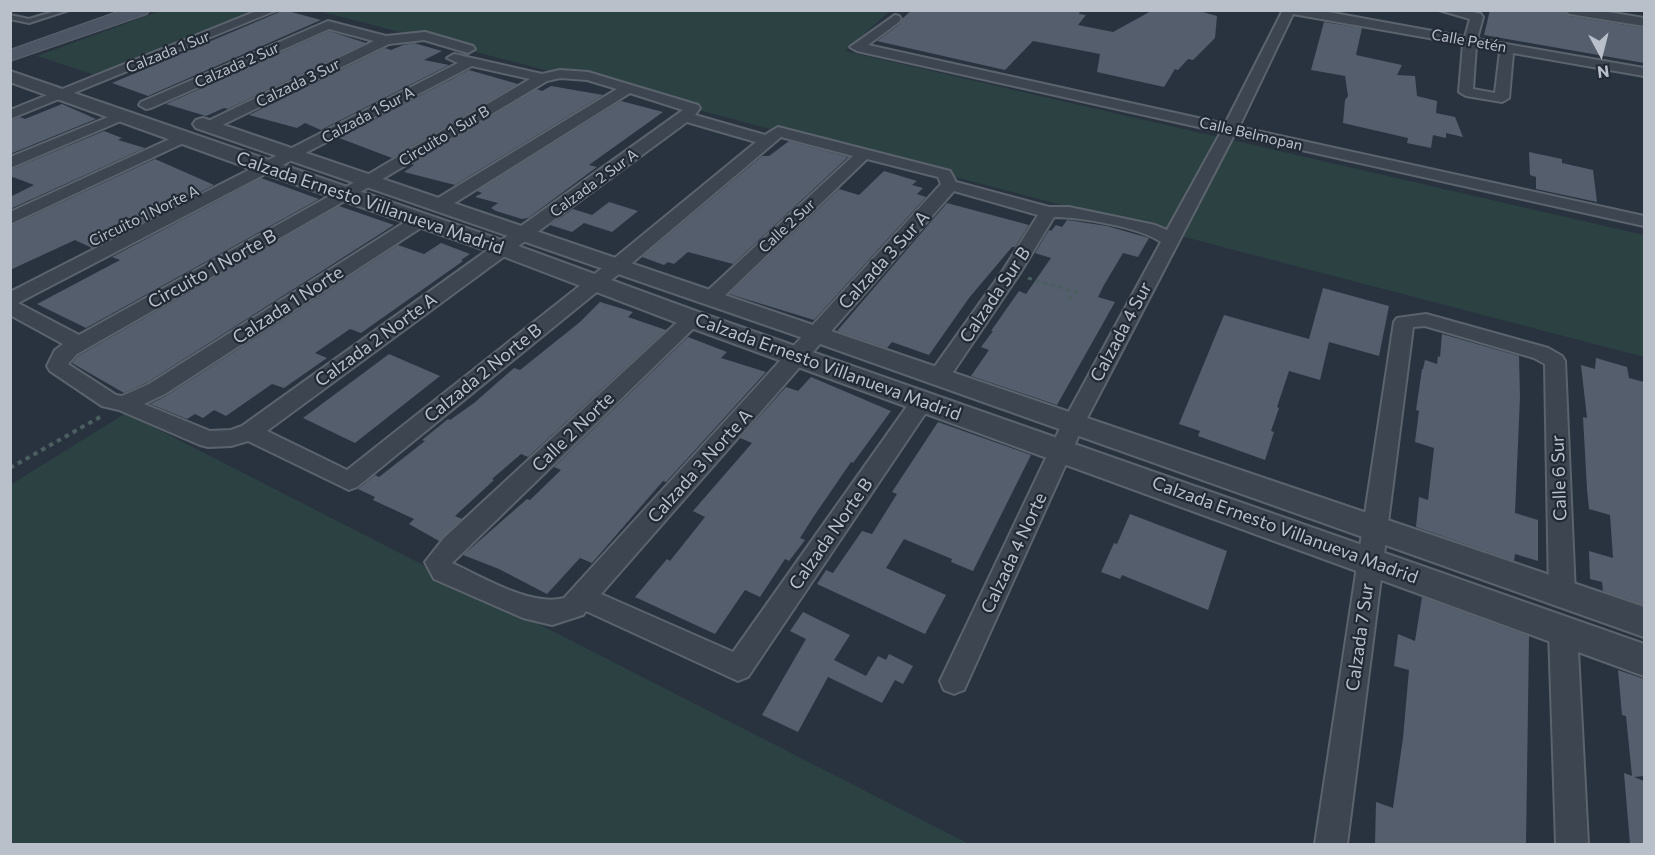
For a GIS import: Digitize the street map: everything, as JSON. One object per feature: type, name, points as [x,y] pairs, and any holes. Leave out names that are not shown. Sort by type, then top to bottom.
[{"type":"main road","points":[[10,48],[118,10]]},
{"type":"main road","points":[[10,57],[141,10]]},
{"type":"street","name":"Calzada 1 Sur","points":[[74,89],[271,10]]},
{"type":"street","name":"Calle Petén","points":[[1291,10],[1644,72]]},
{"type":"street","name":"Calzada 4 Sur","points":[[1073,424],[1291,10]]},
{"type":"street","points":[[1430,35],[1443,10],[1477,17],[1470,42],[1466,92],[1502,98],[1507,48]]},
{"type":"street","points":[[1570,10],[1644,22]]},
{"type":"street","name":"Calle Belmopan","points":[[896,19],[857,47],[1644,221]]},
{"type":"street","name":"Calzada 2 Sur","points":[[10,163],[328,25],[386,40]]},
{"type":"street","points":[[386,40],[425,36],[469,55],[542,78],[560,74],[588,76],[693,108],[685,117],[765,140],[778,132],[834,145],[863,155],[944,174],[950,185],[1048,212],[1069,212],[1155,230],[1170,240]]},
{"type":"street","name":"Calzada 3 Sur","points":[[210,126],[386,40]]},
{"type":"street","name":"Calzada 1 Sur A","points":[[272,159],[454,58],[469,55]]},
{"type":"street","name":"Calzada 1 Sur A","points":[[272,159],[469,55]]},
{"type":"street","name":"Calzada Ernesto Villanueva Madrid","points":[[10,57],[74,89]]},
{"type":"street","name":"Calzada Ernesto Villanueva Madrid","points":[[10,76],[74,89],[135,110],[210,126],[272,159]]},
{"type":"street","name":"Circuito 1 Sur B","points":[[357,187],[542,78]]},
{"type":"street","points":[[10,115],[74,89]]},
{"type":"street","points":[[429,213],[627,89]]},
{"type":"street","name":"Calzada Ernesto Villanueva Madrid","points":[[135,110],[185,137],[272,159],[357,187],[429,213],[502,248],[692,319],[1371,560],[1644,660]]},
{"type":"street","name":"Calzada 2 Sur A","points":[[502,248],[685,117]]},
{"type":"street","points":[[10,219],[185,137]]},
{"type":"street","name":"Calzada 2 Norte B","points":[[250,432],[349,481],[618,265],[765,140]]},
{"type":"street","name":"Calle 2 Sur","points":[[711,297],[863,155]]},
{"type":"street","name":"Circuito 1 Norte A","points":[[10,282],[272,159]]},
{"type":"street","name":"Circuito 1 Norte A","points":[[10,300],[272,159]]},
{"type":"street","name":"Calzada 3 Sur A","points":[[818,334],[950,185]]},
{"type":"street","name":"Circuito 1 Norte B","points":[[124,404],[110,401],[57,366],[63,355],[357,187]]},
{"type":"street","name":"Calzada Sur B","points":[[939,376],[1011,273],[1048,212]]},
{"type":"street","name":"Calzada Ernesto Villanueva Madrid","points":[[429,213],[524,234],[618,265],[1644,622]]},
{"type":"street","name":"Calzada 1 Norte","points":[[124,404],[156,389],[429,213]]},
{"type":"street","name":"Calzada 2 Norte A","points":[[250,432],[502,248]]},
{"type":"street","points":[[10,306],[80,344]]},
{"type":"street","name":"Calle 2 Norte","points":[[583,598],[573,607],[552,613],[524,607],[482,591],[443,571],[438,562],[453,545],[692,319]]},
{"type":"street","name":"Calle 6 Sur","points":[[1404,322],[1426,320],[1541,353],[1556,361],[1562,594]]},
{"type":"street","name":"Calzada 7 Sur","points":[[1331,844],[1404,322]]},
{"type":"street","name":"Calzada 3 Norte A","points":[[583,598],[818,334]]},
{"type":"street","name":"Calzada Norte B","points":[[583,598],[738,668],[923,400]]},
{"type":"street","points":[[124,404],[208,439],[231,438],[250,432]]},
{"type":"street","name":"Calzada 4 Norte","points":[[954,681],[1073,424]]},
{"type":"street","points":[[1563,631],[1572,844]]},
{"type":"lane","points":[[10,17],[29,21],[68,10]]},
{"type":"path","points":[[1011,273],[1076,292],[1069,298]]},
{"type":"path","points":[[10,468],[124,404]]},
{"type":"green space","points":[[160,11],[269,11],[101,77],[37,56]]},
{"type":"green space","points":[[319,11],[890,11],[845,51],[1644,235],[1644,357]]},
{"type":"green space","points":[[126,413],[969,844],[11,844],[10,485]]},
{"type":"building","points":[[284,10],[321,20],[148,96],[112,83]]},
{"type":"building","points":[[912,10],[1081,10],[1079,14],[1086,15],[1078,25],[1113,32],[1153,10],[1195,10],[1217,16],[1215,38],[1193,60],[1188,59],[1178,70],[1175,69],[1164,87],[1097,72],[1100,54],[1033,41],[1005,70],[877,41],[900,24]]},
{"type":"building","points":[[1490,10],[1562,10],[1570,16],[1644,28],[1644,63],[1484,35]]},
{"type":"building","points":[[1324,22],[1362,28],[1356,55],[1402,65],[1397,75],[1415,76],[1417,96],[1437,101],[1436,113],[1455,117],[1463,137],[1446,133],[1446,138],[1433,135],[1431,148],[1407,143],[1408,138],[1343,123],[1345,100],[1348,96],[1345,76],[1311,70]]},
{"type":"building","points":[[329,31],[366,43],[228,109],[224,108],[206,116],[166,104]]},
{"type":"building","points":[[414,43],[442,51],[424,60],[449,65],[321,130],[305,123],[297,128],[249,115],[385,48],[391,50]]},
{"type":"building","points":[[469,70],[518,84],[392,158],[339,138]]},
{"type":"building","points":[[551,86],[603,95],[455,185],[404,172],[414,165],[411,164],[537,89],[542,91]]},
{"type":"building","points":[[621,101],[663,112],[589,165],[597,167],[528,218],[522,219],[496,211],[491,208],[498,203],[475,197],[482,193],[477,191]]},
{"type":"building","points":[[62,104],[96,119],[10,154],[10,121],[20,117],[25,119]]},
{"type":"building","points":[[104,131],[122,138],[118,140],[145,148],[10,209],[10,197],[34,185],[10,176],[10,170]]},
{"type":"building","points":[[789,141],[848,157],[733,264],[688,252],[674,264],[668,262],[664,265],[642,257],[762,156],[769,156]]},
{"type":"building","points":[[1529,152],[1562,159],[1562,163],[1593,170],[1597,202],[1536,189],[1536,177],[1530,175]]},
{"type":"building","points":[[155,159],[214,185],[92,248],[75,240],[10,270],[10,226]]},
{"type":"building","points":[[884,171],[917,181],[912,185],[923,188],[917,194],[926,197],[814,320],[729,294],[839,189],[859,195]]},
{"type":"building","points":[[261,178],[319,199],[86,328],[37,304],[120,260],[112,257]]},
{"type":"building","points":[[609,202],[638,211],[612,232],[584,223],[572,232],[550,225],[573,209],[592,215]]},
{"type":"building","points":[[947,203],[1029,225],[1015,247],[1012,247],[969,298],[929,355],[892,342],[887,348],[837,331]]},
{"type":"building","points":[[339,206],[394,225],[148,382],[124,393],[72,363],[78,356]]},
{"type":"building","points":[[1067,220],[1107,226],[1149,238],[1138,257],[1123,253],[1104,285],[1098,297],[1115,302],[1057,405],[971,376],[989,350],[981,347],[993,331],[991,331],[1019,291],[1026,294],[1051,258],[1035,253],[1049,230],[1051,231],[1056,225],[1062,227]]},
{"type":"building","points":[[441,243],[470,254],[361,333],[350,329],[315,353],[327,358],[284,388],[272,384],[226,416],[214,410],[203,418],[195,414],[187,419],[150,404],[166,396],[398,245],[424,254]]},
{"type":"building","points":[[1323,288],[1389,306],[1379,356],[1329,342],[1320,380],[1289,371],[1277,407],[1279,408],[1271,431],[1274,432],[1265,460],[1198,436],[1200,431],[1179,424],[1224,315],[1309,339]]},
{"type":"building","points":[[600,302],[633,312],[628,317],[666,330],[528,457],[521,454],[492,479],[494,480],[455,516],[462,519],[439,541],[409,524],[414,519],[373,500],[375,497],[358,489],[375,475],[379,477],[425,441],[422,440],[448,419],[450,420],[474,403],[514,368],[520,370],[580,322]]},
{"type":"building","points":[[1442,334],[1519,356],[1520,397],[1515,513],[1538,520],[1538,561],[1515,554],[1514,561],[1416,527],[1419,497],[1428,500],[1434,448],[1415,442],[1419,411],[1416,410],[1425,360],[1437,364],[1438,356],[1440,357]]},
{"type":"building","points":[[688,337],[727,352],[721,358],[766,372],[666,482],[663,481],[592,563],[580,558],[547,594],[499,569],[463,555],[527,499],[530,500],[561,470],[554,467]]},
{"type":"building","points":[[389,354],[440,376],[355,443],[303,418]]},
{"type":"building","points":[[1596,358],[1627,367],[1629,378],[1644,382],[1644,605],[1603,591],[1602,582],[1590,579],[1589,551],[1613,558],[1610,515],[1589,509],[1587,489],[1583,417],[1587,418],[1581,365],[1595,369]]},
{"type":"building","points":[[811,377],[891,411],[853,463],[851,462],[812,519],[800,538],[805,540],[789,561],[785,559],[760,597],[745,590],[715,634],[635,597],[667,559],[670,561],[705,517],[693,511],[752,443],[740,438],[786,387],[798,391]]},
{"type":"building","points":[[938,422],[1031,455],[973,571],[951,562],[952,559],[904,539],[886,568],[946,595],[925,634],[817,584],[826,570],[833,573],[862,531],[872,534],[897,494],[892,492]]},
{"type":"building","points":[[1130,514],[1227,551],[1208,610],[1122,575],[1120,579],[1101,572]]},
{"type":"building","points":[[1422,597],[1529,636],[1526,844],[1375,844],[1376,802],[1393,808],[1403,738],[1409,670],[1394,666],[1398,634],[1415,641]]},
{"type":"building","points":[[803,612],[850,635],[834,660],[866,676],[878,656],[886,660],[889,654],[913,666],[903,684],[895,680],[882,703],[828,677],[798,732],[762,715],[806,639],[790,631]]},
{"type":"building","points":[[1618,670],[1644,679],[1644,776],[1634,777],[1644,781],[1644,844],[1630,844],[1624,773],[1632,776],[1626,716],[1622,715]]}]
